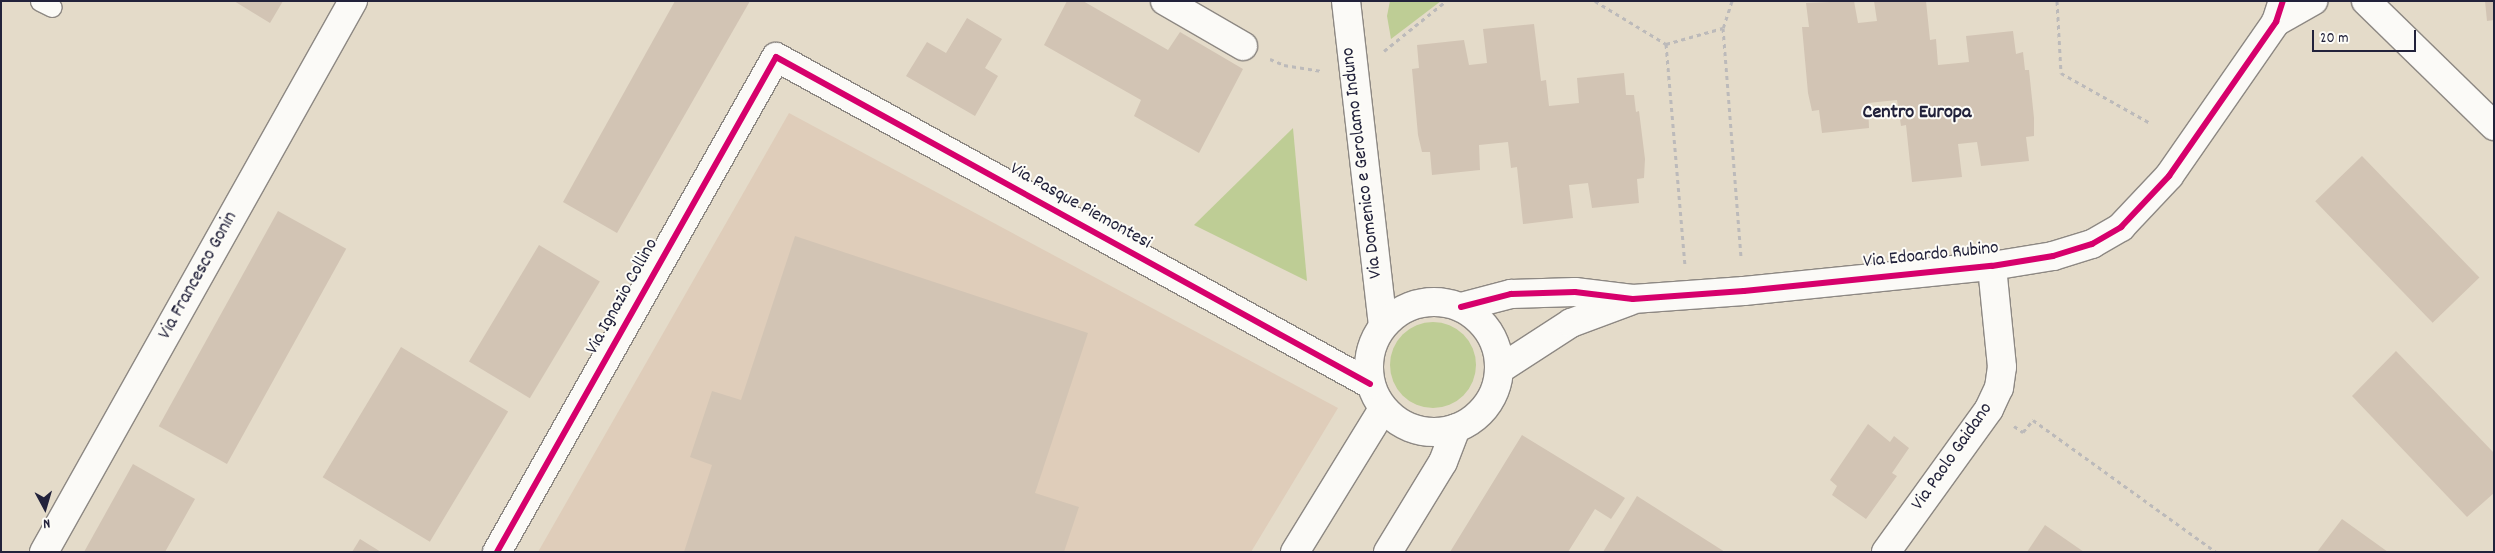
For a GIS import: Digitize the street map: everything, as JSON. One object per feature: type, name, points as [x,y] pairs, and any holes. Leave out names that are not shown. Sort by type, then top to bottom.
[{"type":"street","name":"Via Francesco Gonin","points":[[44,552],[353,1]]},
{"type":"street","points":[[1165,1],[1243,46]]},
{"type":"street","name":"Via Domenico e Gerolamo Induno","points":[[1346,1],[1352,76],[1383,325]]},
{"type":"street","name":"Via Edoardo Rubino","points":[[1461,307],[1511,294],[1575,292],[1633,299],[1744,291],[1992,266],[2069,251],[2092,244],[2121,227],[2170,176],[2280,12],[2313,1]]},
{"type":"street","points":[[2366,1],[2494,126]]},
{"type":"street","name":"Via Pasque Piemontesi","points":[[776,56],[1370,384]]},
{"type":"street","name":"Via Ignazio Collino","points":[[497,552],[776,56]]},
{"type":"street","name":"Via Paolo Gaidano","points":[[1886,552],[1989,409],[1999,388],[2002,367],[1992,266]]},
{"type":"street","name":"Via Edoardo Rubino","points":[[1500,369],[1570,323],[1633,299]]},
{"type":"street","name":"Via Edoardo Rubino","points":[[1440,301],[1461,307],[1478,317],[1490,332],[1498,350],[1500,369],[1496,388],[1487,406],[1474,419],[1456,428],[1436,432],[1416,430],[1398,422],[1383,409],[1370,384],[1368,363],[1371,349],[1383,325],[1399,310],[1419,302],[1440,301]]},
{"type":"street","points":[[1295,552],[1383,409]]},
{"type":"street","points":[[1388,552],[1444,462],[1456,428]]},
{"type":"path","points":[[1243,46],[1284,66],[1352,76],[1446,1]]},
{"type":"path","points":[[1595,1],[1666,44],[1723,28]]},
{"type":"path","points":[[1732,1],[1723,28],[1744,291]]},
{"type":"path","points":[[2057,1],[2061,73],[2150,123]]},
{"type":"path","points":[[1666,44],[1687,295]]},
{"type":"path","points":[[1989,409],[2023,432],[2033,420],[2216,552]]},
{"type":"shaded area","points":[[789,113],[1338,408],[1251,552],[538,552]]},
{"type":"green space","points":[[1390,1],[1441,1],[1391,39],[1387,16]]},
{"type":"green space","points":[[1293,128],[1307,281],[1194,225]]},
{"type":"green space","points":[[1433,322],[1450,325],[1464,334],[1473,348],[1476,365],[1473,382],[1464,396],[1450,405],[1433,408],[1416,405],[1402,396],[1393,382],[1390,365],[1393,348],[1402,334],[1416,325]]},
{"type":"building","points":[[234,1],[283,1],[270,23]]},
{"type":"building","points":[[675,1],[750,1],[617,233],[563,202]]},
{"type":"building","points":[[1067,1],[1083,1],[1168,50],[1180,32],[1243,69],[1199,153],[1134,116],[1141,100],[1044,45]]},
{"type":"building","points":[[1854,1],[1858,23],[1877,21],[1874,1],[1926,1],[1930,40],[1936,39],[1938,65],[1969,62],[1966,36],[2013,31],[2016,54],[2023,52],[2025,70],[2029,70],[2034,136],[2026,137],[2029,161],[1981,166],[1977,142],[1958,144],[1962,177],[1912,182],[1906,125],[1901,126],[1897,100],[1868,103],[1869,128],[1822,133],[1819,110],[1812,111],[1808,93],[1802,27],[1809,27],[1806,3]]},
{"type":"building","points":[[2485,1],[2494,1],[2494,20],[2487,21]]},
{"type":"building","points":[[967,18],[1002,39],[985,68],[998,76],[975,116],[906,76],[927,42],[946,53]]},
{"type":"building","points":[[1534,24],[1541,81],[1546,80],[1549,106],[1579,103],[1577,78],[1624,73],[1626,95],[1634,95],[1636,112],[1639,111],[1645,159],[1644,178],[1637,179],[1639,203],[1592,208],[1588,183],[1569,185],[1573,218],[1523,224],[1517,167],[1511,168],[1508,142],[1479,145],[1480,170],[1432,175],[1430,152],[1422,152],[1418,135],[1412,69],[1419,68],[1417,45],[1464,40],[1469,65],[1487,63],[1483,29]]},
{"type":"building","points":[[2362,156],[2479,278],[2433,323],[2315,201]]},
{"type":"building","points":[[278,211],[346,249],[227,464],[159,426]]},
{"type":"building","points":[[795,236],[1088,333],[1035,493],[1079,507],[1064,552],[684,552],[712,465],[690,457],[712,391],[741,400]]},
{"type":"building","points":[[539,245],[600,282],[530,398],[469,362]]},
{"type":"building","points":[[401,347],[508,411],[430,542],[323,477]]},
{"type":"building","points":[[2396,351],[2494,453],[2494,493],[2467,517],[2352,396]]},
{"type":"building","points":[[1868,424],[1890,442],[1894,436],[1909,448],[1892,473],[1897,476],[1866,519],[1832,495],[1837,486],[1830,480]]},
{"type":"building","points":[[1522,435],[1625,498],[1611,519],[1595,509],[1568,552],[1450,552]]},
{"type":"building","points":[[133,464],[195,499],[165,552],[84,552]]},
{"type":"building","points":[[1637,496],[1725,552],[1603,552]]},
{"type":"building","points":[[2342,519],[2388,552],[2317,552]]},
{"type":"building","points":[[2045,525],[2084,552],[2027,552]]},
{"type":"building","points":[[360,539],[381,552],[352,552]]},
{"type":"cycle path","points":[[1461,307],[1511,294],[1575,292],[1633,299],[1744,291],[1992,266],[2053,256],[2092,244],[2121,227],[2169,176],[2276,22],[2283,1]]},
{"type":"cycle path","points":[[497,552],[776,57],[1370,384]]},
{"type":"district","name":"Centro Europa","points":[[1917,113]]}]
